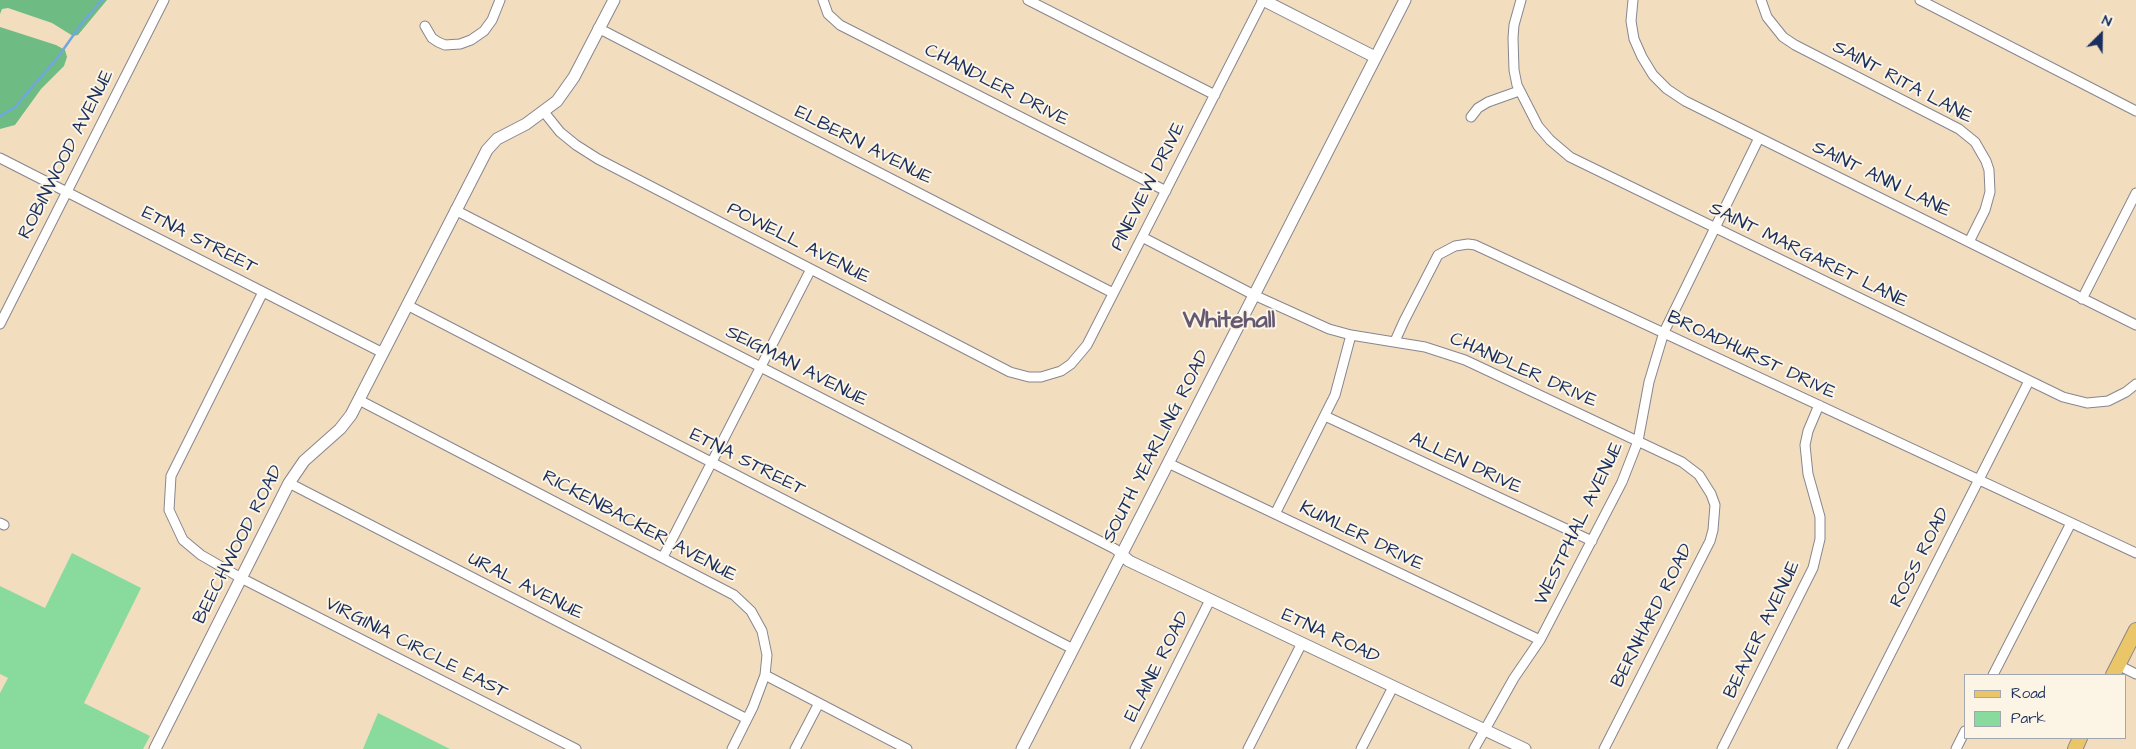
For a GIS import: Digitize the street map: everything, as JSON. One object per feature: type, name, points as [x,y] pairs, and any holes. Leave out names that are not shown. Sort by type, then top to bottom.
[{"type":"main road","points":[[2116,670],[2136,630]]},
{"type":"street","name":"ROBINWOOD AVENUE","points":[[0,324],[164,0]]},
{"type":"street","points":[[424,26],[432,38],[438,42],[445,45],[460,44],[471,40],[484,31],[492,20],[500,0]]},
{"type":"street","name":"BEECHWOOD ROAD","points":[[155,749],[289,483],[304,461],[340,429],[359,400],[486,150],[502,136],[544,112],[557,101],[567,88],[614,0]]},
{"type":"street","name":"CHANDLER DRIVE","points":[[824,0],[828,14],[840,25],[1166,191]]},
{"type":"street","points":[[1028,0],[1215,95]]},
{"type":"street","points":[[1263,0],[1375,57]]},
{"type":"street","name":"PINEVIEW DRIVE","points":[[1050,375],[1071,364],[1080,355],[1263,0]]},
{"type":"street","name":"SOUTH YEARLING ROAD","points":[[1022,749],[1405,0]]},
{"type":"street","name":"SAINT MARGARET LANE","points":[[1522,0],[1514,25],[1513,38],[1514,70],[1519,91],[1538,126],[1554,144],[1570,157],[2029,381],[2077,402],[2092,403],[2113,400],[2136,384]]},
{"type":"street","name":"SAINT ANN LANE","points":[[1633,0],[1631,21],[1634,39],[1653,75],[1667,89],[1685,101],[2136,325]]},
{"type":"street","name":"SAINT RITA LANE","points":[[1761,0],[1767,17],[1783,36],[1795,45],[1959,129],[1974,142],[1988,166],[1990,192],[1969,242]]},
{"type":"street","points":[[1920,0],[2136,111]]},
{"type":"street","name":"ELBERN AVENUE","points":[[598,28],[1113,294]]},
{"type":"street","points":[[1471,117],[1478,108],[1488,102],[1519,91]]},
{"type":"street","name":"POWELL AVENUE","points":[[544,112],[560,132],[598,159],[1010,372],[1030,377],[1050,375]]},
{"type":"street","name":"WESTPHAL AVENUE","points":[[1474,749],[1514,678],[1540,640],[1622,482],[1638,442],[1649,382],[1664,332],[1759,138]]},
{"type":"street","name":"ETNA STREET","points":[[0,158],[383,353]]},
{"type":"street","points":[[2082,299],[2136,193]]},
{"type":"street","name":"SEIGMAN AVENUE","points":[[455,210],[1122,554]]},
{"type":"street","name":"CHANDLER DRIVE","points":[[1142,237],[1307,320],[1350,335],[1425,346],[1465,360],[1692,468],[1706,484],[1711,494]]},
{"type":"street","name":"BROADHURST DRIVE","points":[[1395,341],[1438,255],[1454,246],[1468,244],[1485,249],[2136,553]]},
{"type":"street","points":[[663,557],[811,269]]},
{"type":"street","name":"VIRGINIA CIRCLE EAST","points":[[263,292],[174,468],[169,493],[169,510],[183,540],[201,555],[241,578],[576,749]]},
{"type":"street","name":"ETNA STREET","points":[[407,305],[1073,649]]},
{"type":"street","points":[[1275,514],[1325,416],[1341,376],[1350,335]]},
{"type":"street","name":"ROSS ROAD","points":[[1842,749],[2029,381]]},
{"type":"street","name":"RICKENBACKER AVENUE","points":[[359,400],[663,557],[725,590],[743,602],[758,621],[766,642],[766,675]]},
{"type":"street","name":"BEAVER AVENUE","points":[[1722,749],[1809,579],[1815,562],[1820,539],[1820,517],[1808,474],[1805,445],[1808,431],[1819,405]]},
{"type":"street","name":"ALLEN DRIVE","points":[[1325,416],[1592,541]]},
{"type":"street","name":"KUMLER DRIVE","points":[[1168,463],[1540,640]]},
{"type":"street","name":"URAL AVENUE","points":[[289,483],[747,719]]},
{"type":"street","name":"BERNHARD ROAD","points":[[1604,749],[1710,541],[1715,518],[1711,494]]},
{"type":"street","points":[[1995,674],[2071,523]]},
{"type":"street","name":"ETNA ROAD","points":[[1122,554],[1129,561],[1525,749]]},
{"type":"street","name":"ELAINE ROAD","points":[[1135,749],[1210,600]]},
{"type":"street","points":[[1248,749],[1302,643]]},
{"type":"street","points":[[2116,670],[2136,674]]},
{"type":"street","points":[[732,749],[766,675],[908,749]]},
{"type":"street","points":[[1362,749],[1393,687]]},
{"type":"street","points":[[796,749],[819,703]]},
{"type":"street","points":[[1956,749],[1964,733]]},
{"type":"green space","points":[[0,0],[107,0],[78,35],[73,36],[52,23],[8,8],[2,9],[0,14]]},
{"type":"green space","points":[[0,27],[56,45],[65,50],[67,57],[64,66],[41,89],[15,125],[0,129]]},
{"type":"green space","points":[[72,553],[141,588],[84,703],[150,736],[143,749],[0,749],[0,693],[8,678],[0,674],[0,586],[45,608]]},
{"type":"green space","points":[[378,713],[450,749],[363,749]]},
{"type":"waterway","points":[[0,116],[15,107],[58,57],[82,23],[102,0]]},
{"type":"district","name":"Whitehall","points":[[1229,322]]}]
